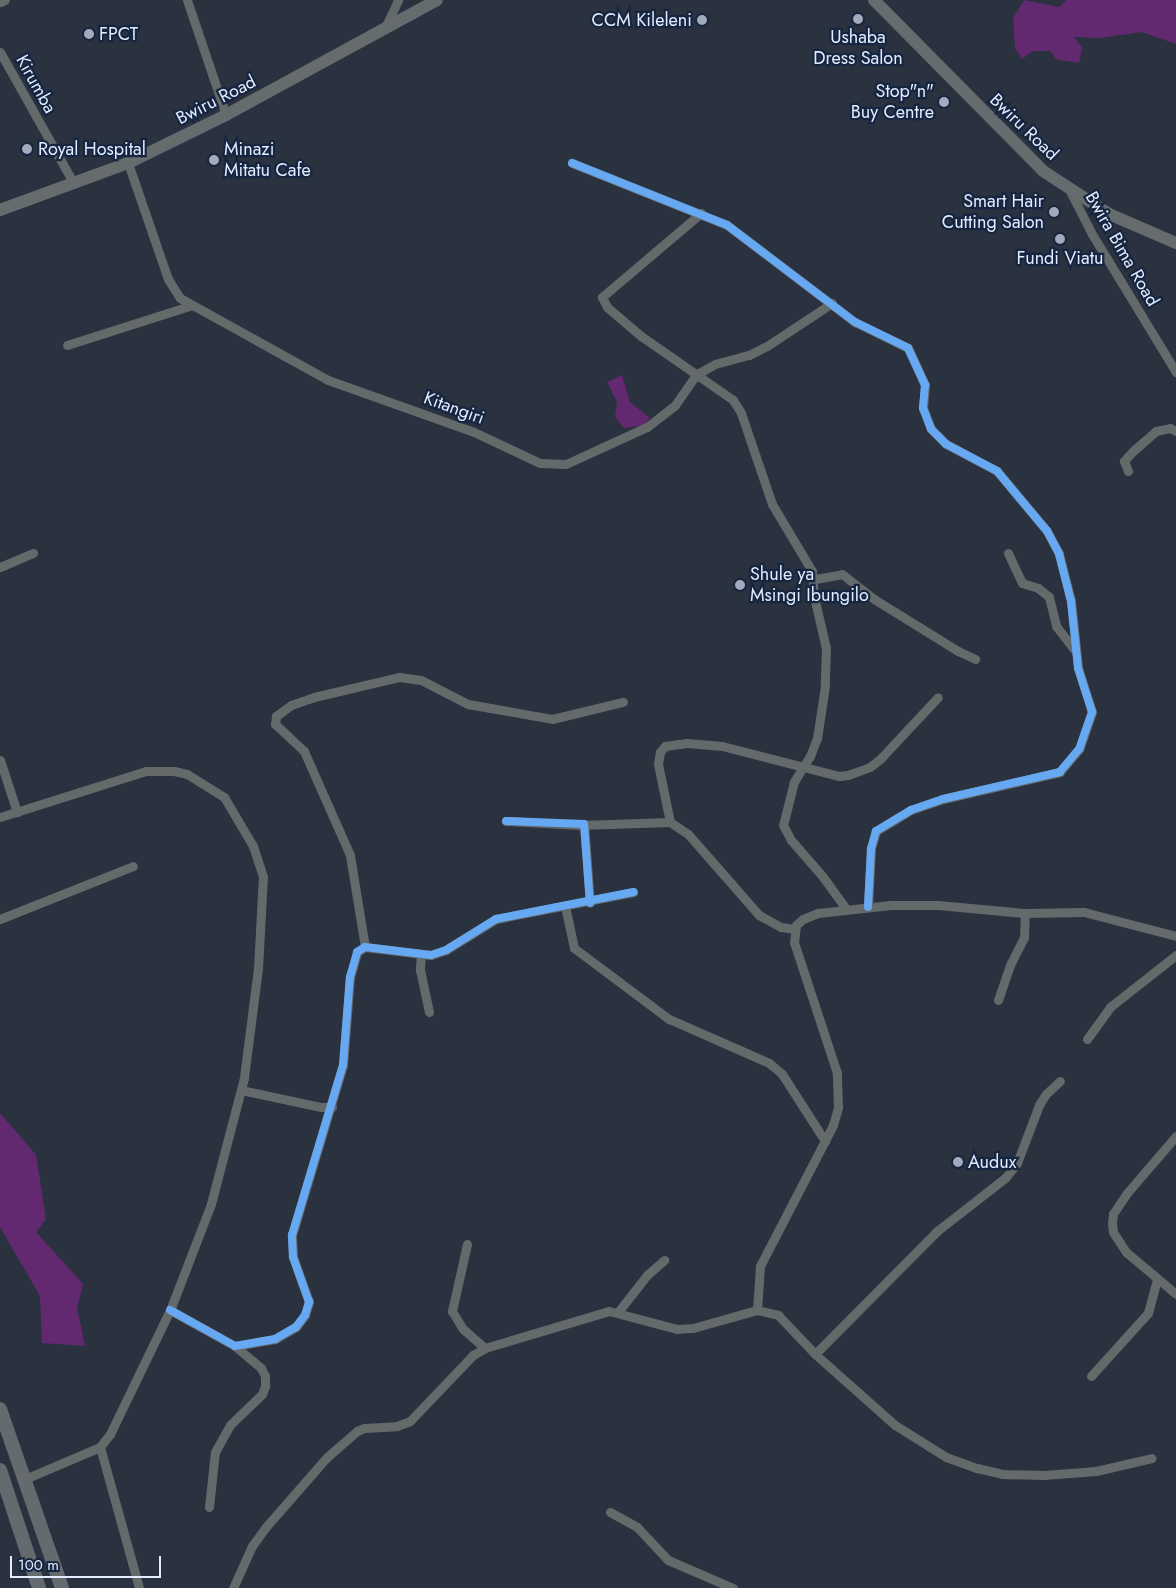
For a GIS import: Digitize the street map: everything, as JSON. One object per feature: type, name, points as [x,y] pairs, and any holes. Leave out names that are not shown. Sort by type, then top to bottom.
[{"type":"main road","name":"Bwiru Road","points":[[0,210],[128,163],[226,115],[386,26],[438,0]]},
{"type":"main road","name":"Bwiru Road","points":[[874,0],[1006,136],[1043,171],[1071,193],[1109,214],[1176,244]]},
{"type":"main road","points":[[0,1409],[62,1588]]},
{"type":"main road","points":[[0,1470],[39,1588]]},
{"type":"street","points":[[0,2],[5,0]]},
{"type":"street","points":[[187,0],[226,115]]},
{"type":"street","points":[[386,26],[398,0]]},
{"type":"street","name":"Kirumba","points":[[0,52],[74,184]]},
{"type":"street","name":"Kitangiri","points":[[128,163],[168,279],[180,298],[328,380],[474,432],[531,459],[552,465],[588,457],[662,419],[697,374],[715,364],[749,355],[767,346],[832,304]]},
{"type":"street","points":[[572,163],[727,225],[752,241],[866,329],[908,348],[925,385],[923,408],[936,436],[959,452],[997,471],[1053,539],[1071,601],[1076,650],[1092,712],[1086,734],[1072,760],[1052,775],[964,793],[926,804],[876,831],[871,849],[868,907]]},
{"type":"street","name":"Bwira Bima Road","points":[[1071,193],[1088,227],[1176,372]]},
{"type":"street","points":[[701,214],[602,297],[607,307],[641,336],[733,400],[741,413],[769,498],[815,579],[814,597],[826,648],[826,669],[820,726],[804,767],[794,782],[783,825],[791,840],[823,877],[846,909]]},
{"type":"street","points":[[67,345],[192,305]]},
{"type":"street","points":[[1128,472],[1124,461],[1156,431],[1170,428],[1176,432]]},
{"type":"street","points":[[0,567],[33,553]]},
{"type":"street","points":[[1008,553],[1022,583],[1038,588],[1049,597],[1056,626],[1076,650]]},
{"type":"street","points":[[815,579],[840,572],[874,599],[958,652],[975,658]]},
{"type":"street","points":[[365,947],[350,855],[304,751],[275,724],[276,716],[314,697],[399,677],[421,680],[468,704],[552,719],[623,702]]},
{"type":"street","points":[[670,822],[658,764],[665,746],[687,743],[722,746],[839,776],[870,767],[938,698]]},
{"type":"street","points":[[0,760],[17,812]]},
{"type":"street","points":[[0,818],[119,779],[159,770],[188,774],[224,798],[253,846],[263,876],[258,968],[241,1090],[211,1204],[170,1310],[110,1434],[100,1447],[25,1479]]},
{"type":"street","points":[[506,821],[584,824],[670,822],[688,834],[766,921],[795,929]]},
{"type":"street","points":[[584,824],[590,903]]},
{"type":"street","points":[[0,919],[133,866]]},
{"type":"street","points":[[235,1346],[285,1334],[296,1327],[306,1315],[309,1302],[296,1265],[292,1235],[332,1107],[343,1065],[352,960],[357,952],[365,947],[421,954],[446,950],[496,919],[590,903],[633,892]]},
{"type":"street","points":[[757,1310],[760,1266],[825,1141],[838,1107],[837,1073],[796,950],[795,929],[810,915],[868,907],[938,905],[1025,913],[1099,914],[1176,936]]},
{"type":"street","points":[[565,906],[574,948],[669,1019],[769,1063],[782,1074],[825,1141]]},
{"type":"street","points":[[998,1000],[1011,963],[1024,938],[1025,913]]},
{"type":"street","points":[[421,954],[420,970],[429,1012]]},
{"type":"street","points":[[1087,1039],[1110,1007],[1176,955]]},
{"type":"street","points":[[816,1354],[937,1231],[1005,1178],[1016,1163],[1039,1105],[1046,1094],[1060,1081]]},
{"type":"street","points":[[241,1090],[321,1107],[332,1107]]},
{"type":"street","points":[[1176,1136],[1127,1193],[1113,1214],[1113,1232],[1118,1242],[1176,1294]]},
{"type":"street","points":[[467,1244],[452,1311],[463,1329],[485,1348]]},
{"type":"street","points":[[618,1312],[647,1275],[664,1260]]},
{"type":"street","points":[[1092,1376],[1148,1313],[1157,1278]]},
{"type":"street","points":[[170,1310],[235,1346],[261,1368],[265,1376],[265,1386],[262,1394],[230,1425],[215,1452],[209,1507]]},
{"type":"street","points":[[233,1588],[252,1546],[340,1444],[364,1428],[397,1426],[410,1421],[473,1355],[485,1348],[596,1313],[618,1312],[677,1329],[693,1328],[757,1310],[778,1315],[816,1354],[895,1425],[946,1457],[977,1468],[1002,1474],[1044,1475],[1096,1471],[1152,1458]]},
{"type":"street","points":[[100,1447],[139,1588]]},
{"type":"street","points":[[610,1512],[636,1527],[668,1560],[733,1588]]},
{"type":"shaded area","points":[[1024,0],[1060,7],[1066,0],[1176,0],[1176,44],[1142,32],[1100,38],[1074,37],[1082,48],[1079,63],[1055,59],[1051,51],[1033,51],[1022,59],[1015,48],[1013,18]]},
{"type":"shaded area","points":[[622,375],[630,402],[650,418],[644,425],[624,428],[615,417],[617,402],[607,382]]},
{"type":"shaded area","points":[[0,1113],[36,1155],[46,1219],[36,1232],[83,1284],[77,1308],[85,1346],[42,1343],[40,1296],[0,1227]]},
{"type":"cycle path","points":[[572,163],[727,225],[855,322],[908,348],[925,385],[923,408],[931,429],[946,444],[997,471],[1047,531],[1059,554],[1071,601],[1078,668],[1092,712],[1079,749],[1060,772],[943,799],[911,810],[876,831],[871,849],[868,907]]},
{"type":"cycle path","points":[[506,821],[584,824],[590,903]]},
{"type":"cycle path","points":[[170,1310],[235,1346],[275,1339],[296,1327],[305,1315],[309,1302],[293,1257],[292,1235],[343,1065],[350,977],[357,952],[365,947],[431,955],[446,950],[496,919],[633,892]]},
{"type":"place","name":"Ushaba Dress Salon","points":[[858,19]]},
{"type":"place","name":"CCM Kileleni","points":[[702,20]]},
{"type":"place","name":"FPCT","points":[[89,34]]},
{"type":"place","name":"Stop\"n\" Buy Centre","points":[[944,102]]},
{"type":"place","name":"Royal Hospital","points":[[27,149]]},
{"type":"place","name":"Minazi Mitatu Cafe","points":[[214,160]]},
{"type":"place","name":"Smart Hair Cutting Salon","points":[[1054,212]]},
{"type":"place","name":"Fundi Viatu","points":[[1060,239]]},
{"type":"place","name":"Shule ya Msingi Ibungilo","points":[[740,585]]},
{"type":"place","name":"Audux","points":[[958,1162]]}]
